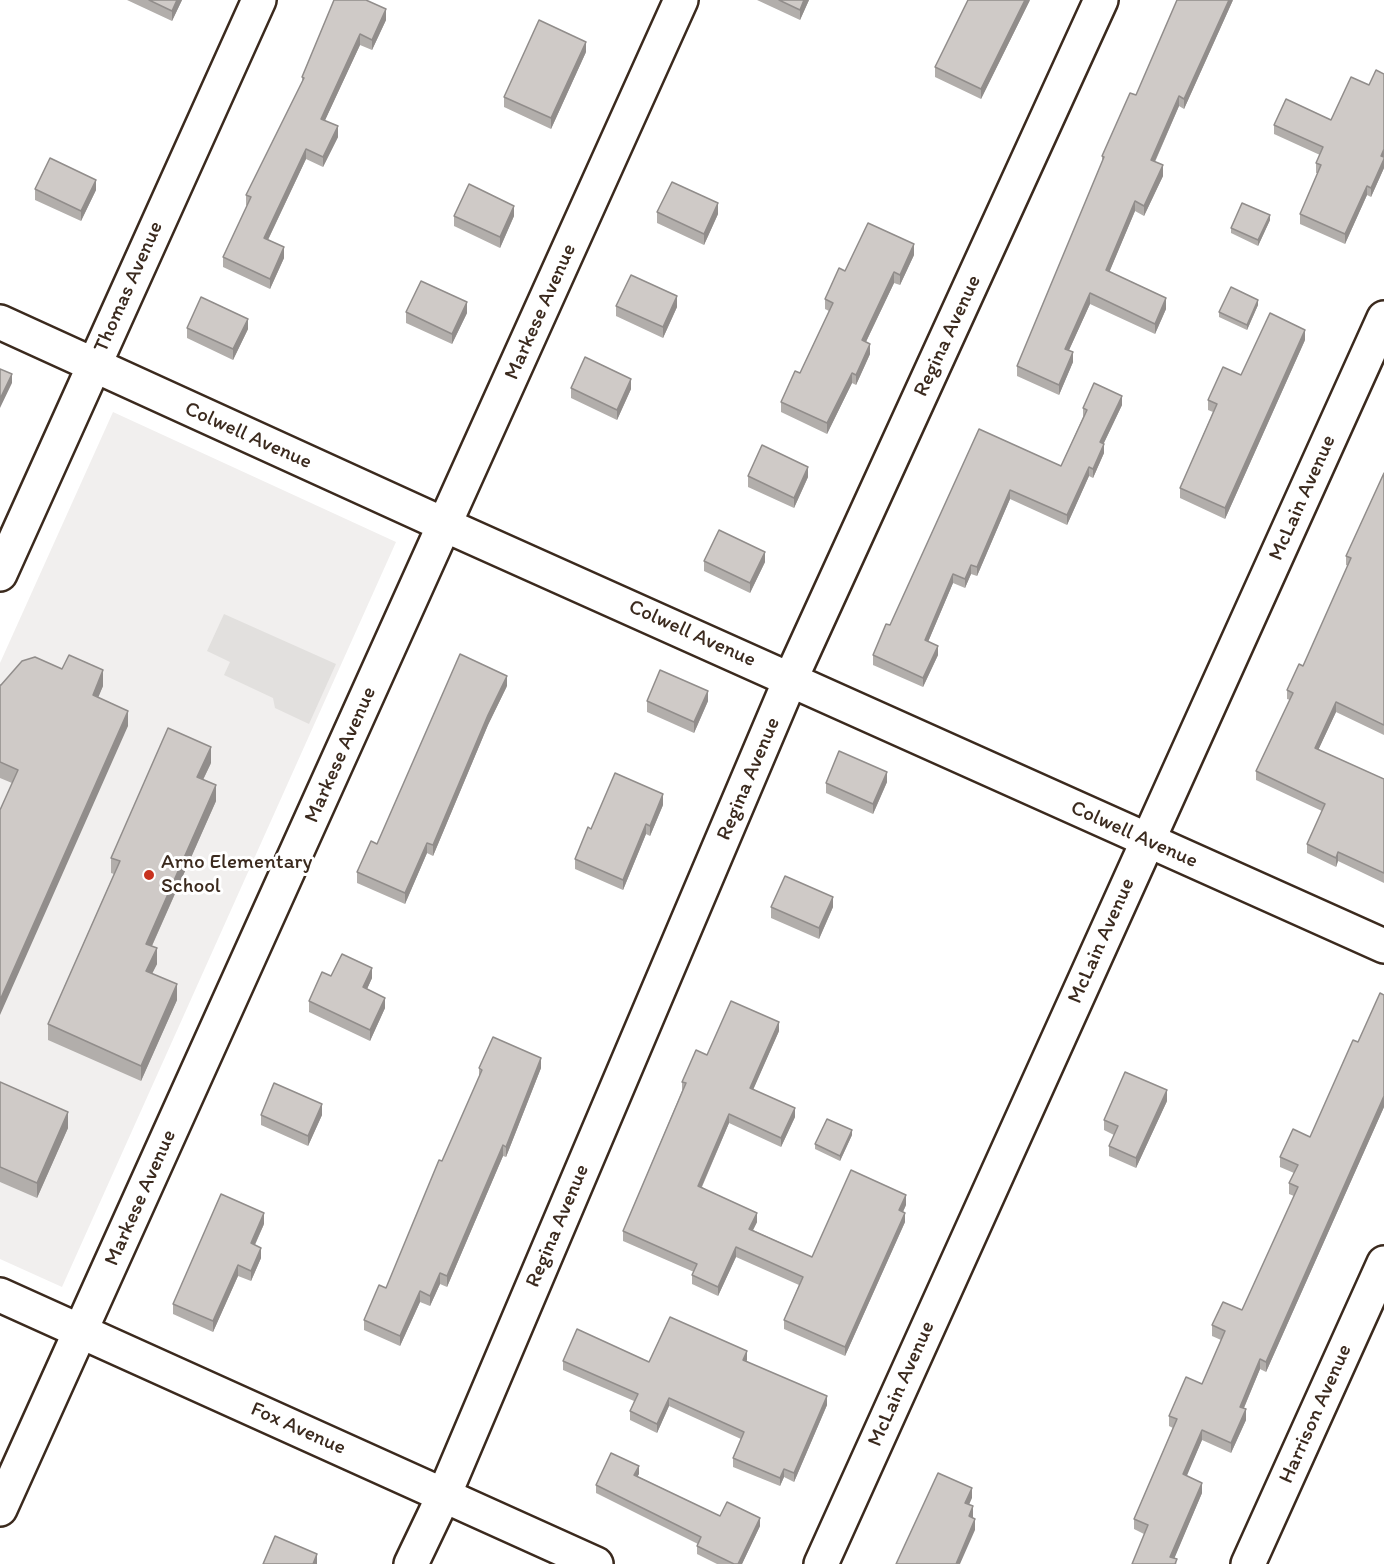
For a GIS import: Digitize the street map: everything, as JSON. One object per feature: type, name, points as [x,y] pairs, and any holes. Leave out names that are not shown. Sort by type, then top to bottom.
[{"type":"street","name":"Thomas Avenue","points":[[0,574],[259,0]]},
{"type":"street","name":"Markese Avenue","points":[[0,1509],[681,0]]},
{"type":"street","name":"Regina Avenue","points":[[411,1564],[444,1495],[791,678],[1101,0]]},
{"type":"street","name":"McLain Avenue","points":[[821,1564],[1384,318]]},
{"type":"street","name":"Colwell Avenue","points":[[0,322],[445,525],[791,678],[1147,841],[1384,946]]},
{"type":"street","name":"Harrison Avenue","points":[[1248,1564],[1384,1263]]},
{"type":"street","name":"Fox Avenue","points":[[0,1295],[596,1564]]},
{"type":"shaded area","points":[[113,412],[396,542],[62,1287],[0,1259],[0,663]]},
{"type":"shaded area","points":[[224,614],[336,664],[309,724],[275,708],[273,698],[224,675],[230,662],[207,651]]},
{"type":"building","points":[[149,0],[177,0],[172,11]]},
{"type":"building","points":[[334,0],[366,0],[386,9],[372,40],[360,34],[321,119],[338,126],[323,157],[306,149],[264,238],[284,247],[270,279],[223,257],[251,197],[246,195],[304,78],[302,77]]},
{"type":"building","points":[[779,0],[804,0],[800,10]]},
{"type":"building","points":[[968,0],[1025,0],[981,89],[935,67]]},
{"type":"building","points":[[1177,0],[1229,0],[1184,99],[1179,96],[1151,160],[1163,165],[1144,206],[1135,201],[1106,270],[1166,298],[1155,324],[1090,293],[1065,349],[1073,352],[1059,385],[1017,366],[1104,157],[1102,156],[1130,93],[1136,95]]},
{"type":"building","points":[[539,20],[586,42],[551,118],[504,97]]},
{"type":"building","points":[[1376,70],[1384,74],[1384,149],[1381,156],[1384,159],[1371,188],[1367,186],[1345,234],[1300,214],[1321,165],[1316,163],[1323,147],[1274,125],[1286,99],[1331,120],[1351,77],[1369,85]]},
{"type":"building","points":[[50,158],[96,180],[81,211],[35,189]]},
{"type":"building","points":[[672,182],[718,203],[704,234],[657,212]]},
{"type":"building","points":[[469,184],[514,206],[500,237],[454,216]]},
{"type":"building","points":[[1242,203],[1270,215],[1258,240],[1231,228]]},
{"type":"building","points":[[868,223],[914,244],[900,275],[894,272],[862,340],[870,344],[856,375],[852,373],[827,423],[781,402],[795,371],[800,373],[833,303],[825,299],[839,268],[845,271]]},
{"type":"building","points":[[631,275],[677,296],[663,327],[616,306]]},
{"type":"building","points":[[421,281],[467,302],[452,334],[406,312]]},
{"type":"building","points":[[1231,287],[1258,300],[1247,325],[1219,312]]},
{"type":"building","points":[[201,297],[248,319],[233,349],[187,328]]},
{"type":"building","points":[[1270,313],[1305,330],[1225,508],[1180,488],[1217,404],[1208,400],[1223,367],[1241,375]]},
{"type":"building","points":[[585,357],[631,379],[617,410],[571,388]]},
{"type":"building","points":[[0,369],[12,374],[0,399]]},
{"type":"building","points":[[1094,383],[1122,396],[1100,442],[1104,444],[1093,469],[1089,467],[1067,515],[1010,490],[977,567],[971,565],[965,579],[953,574],[925,640],[938,646],[923,678],[873,655],[886,624],[890,625],[979,429],[1061,466],[1087,410],[1083,408]]},
{"type":"building","points":[[762,445],[808,467],[794,498],[748,476]]},
{"type":"building","points":[[1384,473],[1384,725],[1336,702],[1315,748],[1384,779],[1384,873],[1338,852],[1336,858],[1307,844],[1325,804],[1256,771],[1293,693],[1287,690],[1299,664],[1303,666],[1351,558],[1346,556]]},
{"type":"building","points":[[719,530],[765,552],[750,583],[704,561]]},
{"type":"building","points":[[460,654],[507,676],[433,845],[427,843],[405,893],[357,872],[371,841],[377,844]]},
{"type":"building","points":[[69,655],[103,670],[93,695],[128,711],[0,1000],[0,810],[18,770],[0,762],[0,685],[22,661],[35,657],[62,669]]},
{"type":"building","points":[[660,670],[708,691],[694,722],[647,701]]},
{"type":"building","points":[[168,728],[211,747],[197,777],[216,785],[146,944],[157,948],[146,971],[177,984],[141,1066],[48,1024],[120,861],[111,858]]},
{"type":"building","points":[[839,751],[887,772],[873,804],[826,783]]},
{"type":"building","points":[[615,773],[663,794],[650,826],[646,824],[623,880],[575,859],[588,827],[591,829]]},
{"type":"building","points":[[785,876],[833,897],[819,928],[771,907]]},
{"type":"building","points":[[342,954],[372,968],[363,987],[385,998],[370,1030],[309,1001],[322,972],[331,976]]},
{"type":"building","points":[[1380,993],[1384,995],[1384,1096],[1266,1362],[1260,1359],[1240,1407],[1246,1409],[1231,1443],[1202,1430],[1183,1474],[1202,1483],[1170,1557],[1177,1559],[1175,1564],[1132,1564],[1148,1525],[1134,1519],[1177,1419],[1169,1416],[1186,1377],[1202,1384],[1225,1331],[1212,1325],[1223,1302],[1242,1310],[1298,1187],[1289,1183],[1298,1165],[1280,1157],[1293,1129],[1310,1137],[1353,1040],[1358,1042]]},
{"type":"building","points":[[731,1001],[779,1022],[750,1088],[795,1108],[781,1138],[729,1114],[698,1186],[757,1213],[749,1229],[812,1257],[851,1170],[906,1195],[899,1210],[905,1213],[845,1347],[784,1320],[803,1277],[736,1247],[718,1287],[692,1275],[697,1264],[623,1231],[686,1083],[682,1082],[696,1050],[707,1055]]},
{"type":"building","points":[[493,1037],[541,1058],[506,1147],[503,1145],[447,1276],[440,1273],[430,1296],[420,1291],[400,1336],[364,1320],[379,1285],[386,1288],[439,1160],[442,1161],[482,1070],[479,1068]]},
{"type":"building","points":[[1125,1072],[1167,1090],[1136,1158],[1109,1146],[1118,1126],[1104,1120]]},
{"type":"building","points":[[0,1082],[68,1112],[37,1183],[0,1167]]},
{"type":"building","points":[[274,1083],[322,1104],[308,1136],[261,1115]]},
{"type":"building","points":[[827,1119],[852,1130],[840,1156],[815,1144]]},
{"type":"building","points":[[221,1194],[264,1213],[251,1243],[261,1248],[251,1271],[238,1265],[213,1321],[173,1304]]},
{"type":"building","points":[[670,1317],[747,1351],[743,1360],[827,1396],[794,1473],[784,1469],[780,1478],[733,1458],[744,1432],[669,1398],[657,1424],[630,1411],[638,1394],[563,1361],[577,1329],[649,1362]]},
{"type":"building","points":[[611,1453],[639,1466],[634,1475],[720,1516],[727,1502],[760,1518],[738,1564],[697,1546],[701,1537],[596,1485]]},
{"type":"building","points":[[938,1473],[972,1488],[965,1503],[973,1506],[969,1516],[975,1519],[956,1564],[896,1564]]},
{"type":"building","points":[[275,1536],[317,1554],[313,1564],[263,1564]]},
{"type":"place","name":"Arno Elementary School","points":[[149,875]]}]
